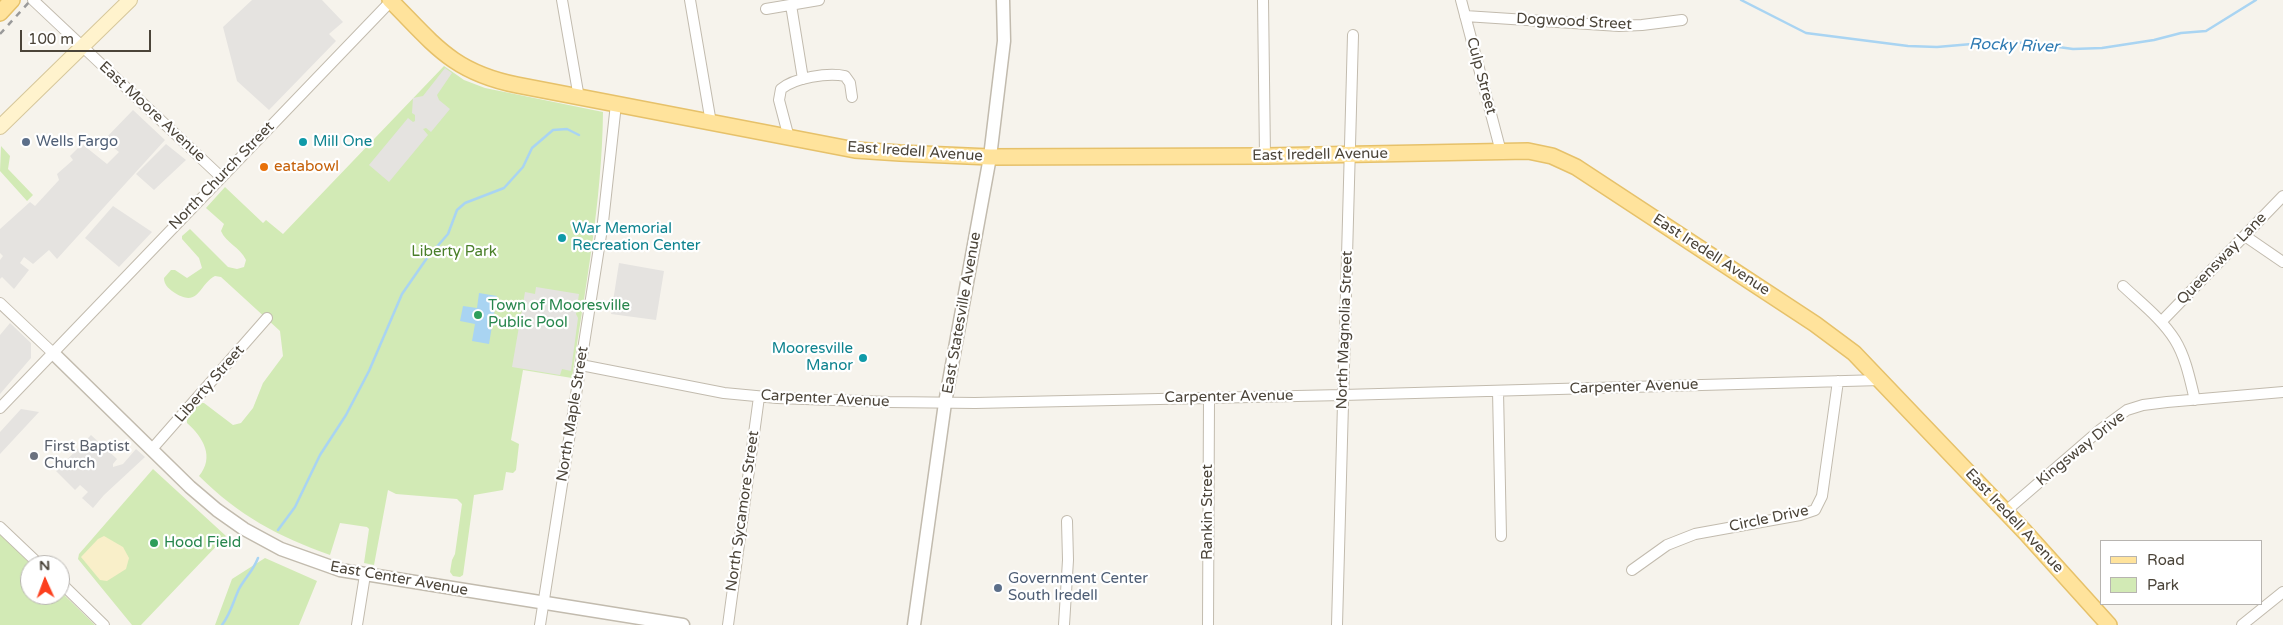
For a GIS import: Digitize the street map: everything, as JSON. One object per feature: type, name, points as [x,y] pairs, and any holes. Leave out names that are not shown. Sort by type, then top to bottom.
[{"type":"main road","points":[[0,14],[12,0]]},
{"type":"main road","points":[[0,127],[130,0]]},
{"type":"main road","name":"East Iredell Avenue","points":[[391,0],[443,53],[476,74],[498,81],[580,98],[855,150],[990,157],[1265,156],[1528,151],[1544,154],[1576,167],[1815,324],[1854,353],[2006,511],[2101,622]]},
{"type":"street","name":"East Moore Avenue","points":[[33,0],[221,177]]},
{"type":"street","name":"North Church Street","points":[[0,408],[391,0]]},
{"type":"street","points":[[562,0],[580,98]]},
{"type":"street","points":[[690,0],[711,123]]},
{"type":"street","points":[[766,9],[819,0]]},
{"type":"street","name":"East Statesville Avenue","points":[[914,625],[945,403],[990,157],[1004,42],[1003,0]]},
{"type":"street","points":[[1264,0],[1265,156]]},
{"type":"street","name":"Culp Street","points":[[1461,0],[1501,152]]},
{"type":"street","points":[[791,5],[803,79]]},
{"type":"street","name":"Dogwood Street","points":[[1465,16],[1619,26],[1682,20]]},
{"type":"street","name":"North Magnolia Street","points":[[1337,625],[1353,35]]},
{"type":"street","points":[[789,138],[779,100],[781,89],[790,82],[836,74],[845,76],[850,84],[852,97]]},
{"type":"street","name":"North Maple Street","points":[[540,625],[603,222],[616,104]]},
{"type":"street","name":"Queensway Lane","points":[[2162,322],[2283,196]]},
{"type":"street","points":[[2245,236],[2283,262]]},
{"type":"street","points":[[2123,286],[2162,322],[2179,350],[2195,400]]},
{"type":"street","name":"East Center Avenue","points":[[0,303],[190,487],[217,510],[244,529],[281,549],[313,562],[365,575],[683,625]]},
{"type":"street","name":"Liberty Street","points":[[152,449],[267,318]]},
{"type":"street","name":"Carpenter Avenue","points":[[581,365],[724,393],[833,402],[945,403],[1209,398],[1881,380]]},
{"type":"street","name":"Circle Drive","points":[[1632,570],[1667,545],[1695,534],[1800,515],[1815,510],[1822,496],[1838,381]]},
{"type":"street","points":[[1498,391],[1501,536]]},
{"type":"street","name":"Kingsway Drive","points":[[2006,511],[2120,414],[2143,405],[2283,392]]},
{"type":"street","name":"North Sycamore Street","points":[[728,625],[759,396]]},
{"type":"street","name":"Rankin Street","points":[[1208,625],[1209,398]]},
{"type":"street","points":[[1064,625],[1068,560],[1067,521]]},
{"type":"street","points":[[0,527],[29,555]]},
{"type":"street","points":[[357,625],[365,575]]},
{"type":"street","points":[[70,592],[104,625]]},
{"type":"street","points":[[2242,625],[2283,592]]},
{"type":"green space","name":"Liberty Park","points":[[444,66],[464,80],[485,88],[603,112],[600,179],[572,378],[523,370],[511,440],[519,444],[516,470],[513,473],[506,472],[503,490],[474,495],[463,575],[460,577],[453,576],[450,572],[455,554],[462,504],[457,499],[396,494],[388,490],[374,565],[364,563],[369,529],[367,527],[340,523],[330,555],[294,541],[260,523],[229,502],[199,476],[206,462],[205,448],[198,435],[187,423],[187,418],[200,403],[204,403],[233,425],[241,423],[253,408],[263,383],[283,356],[280,331],[221,277],[215,276],[197,294],[188,298],[171,290],[165,284],[164,278],[171,270],[175,270],[187,278],[202,268],[199,258],[182,239],[182,236],[190,229],[228,267],[237,269],[244,267],[246,260],[221,231],[224,224],[206,208],[225,187],[263,223],[266,220],[283,234]]},
{"type":"green space","points":[[1,146],[10,156],[8,169],[33,195],[27,201],[0,171]]},
{"type":"green space","name":"Hood Field","points":[[153,469],[226,536],[141,625],[132,625],[78,559],[79,554]]},
{"type":"green space","points":[[0,534],[22,555],[20,555],[20,605],[70,605],[70,601],[95,625],[0,625]]},
{"type":"green space","points":[[265,558],[317,581],[299,625],[215,625],[232,579]]},
{"type":"sand","points":[[104,536],[123,547],[129,558],[126,569],[107,581],[100,580],[81,557],[98,539]]},
{"type":"shaded area","points":[[252,0],[322,0],[343,22],[329,34],[336,41],[269,110],[237,81],[223,27]]},
{"type":"shaded area","points":[[445,68],[452,73],[437,95],[439,100],[450,109],[431,132],[426,128],[423,129],[428,135],[389,182],[369,165],[408,118],[413,122],[415,121],[415,115],[412,113],[413,98],[423,96]]},
{"type":"shaded area","points":[[133,110],[165,140],[57,259],[49,250],[33,264],[24,257],[20,263],[29,270],[14,289],[2,277],[0,279],[0,260],[3,256],[0,253],[0,229],[30,202],[35,206],[59,180],[57,174],[73,160],[70,156],[82,144],[107,164],[119,152],[104,140]]},
{"type":"shaded area","points":[[166,144],[186,160],[154,190],[136,174]]},
{"type":"shaded area","points":[[113,206],[152,232],[119,267],[85,238]]},
{"type":"shaded area","points":[[619,263],[664,271],[656,320],[611,314]]},
{"type":"shaded area","points":[[536,287],[579,294],[571,371],[562,369],[560,375],[512,367],[525,292],[535,294]]},
{"type":"shaded area","points":[[10,323],[31,343],[31,358],[0,394],[0,335]]},
{"type":"shaded area","points":[[21,409],[39,412],[0,454],[0,432]]},
{"type":"shaded area","points":[[91,435],[117,459],[113,467],[123,464],[136,449],[145,457],[104,495],[93,508],[82,498],[88,492],[80,485],[75,490],[56,471]]},
{"type":"water","name":"Town of Mooresville Public Pool","points":[[479,293],[497,296],[489,344],[472,341],[475,324],[460,321],[463,306],[477,308]]},
{"type":"waterway","name":"Rocky River","points":[[1741,0],[1806,33],[1908,46],[1937,47],[1995,42],[2029,43],[2073,49],[2102,48],[2154,40],[2181,33],[2206,31],[2256,0]]},
{"type":"waterway","points":[[278,530],[295,507],[320,455],[346,415],[369,371],[402,294],[427,258],[448,234],[457,210],[465,203],[504,188],[523,167],[532,148],[553,130],[567,129],[579,135]]},
{"type":"waterway","points":[[222,625],[230,612],[239,589],[258,558]]},
{"type":"railway","points":[[0,34],[31,0]]},
{"type":"place","name":"Wells Fargo","points":[[26,142]]},
{"type":"place","name":"Mill One","points":[[303,142]]},
{"type":"place","name":"eatabowl","points":[[264,167]]},
{"type":"place","name":"War Memorial Recreation Center","points":[[562,238]]},
{"type":"place","name":"Town of Mooresville Public Pool","points":[[478,315]]},
{"type":"place","name":"Mooresville Manor","points":[[863,358]]},
{"type":"place","name":"First Baptist Church","points":[[34,456]]},
{"type":"place","name":"Hood Field","points":[[154,543]]},
{"type":"place","name":"Government Center South Iredell","points":[[998,588]]}]
